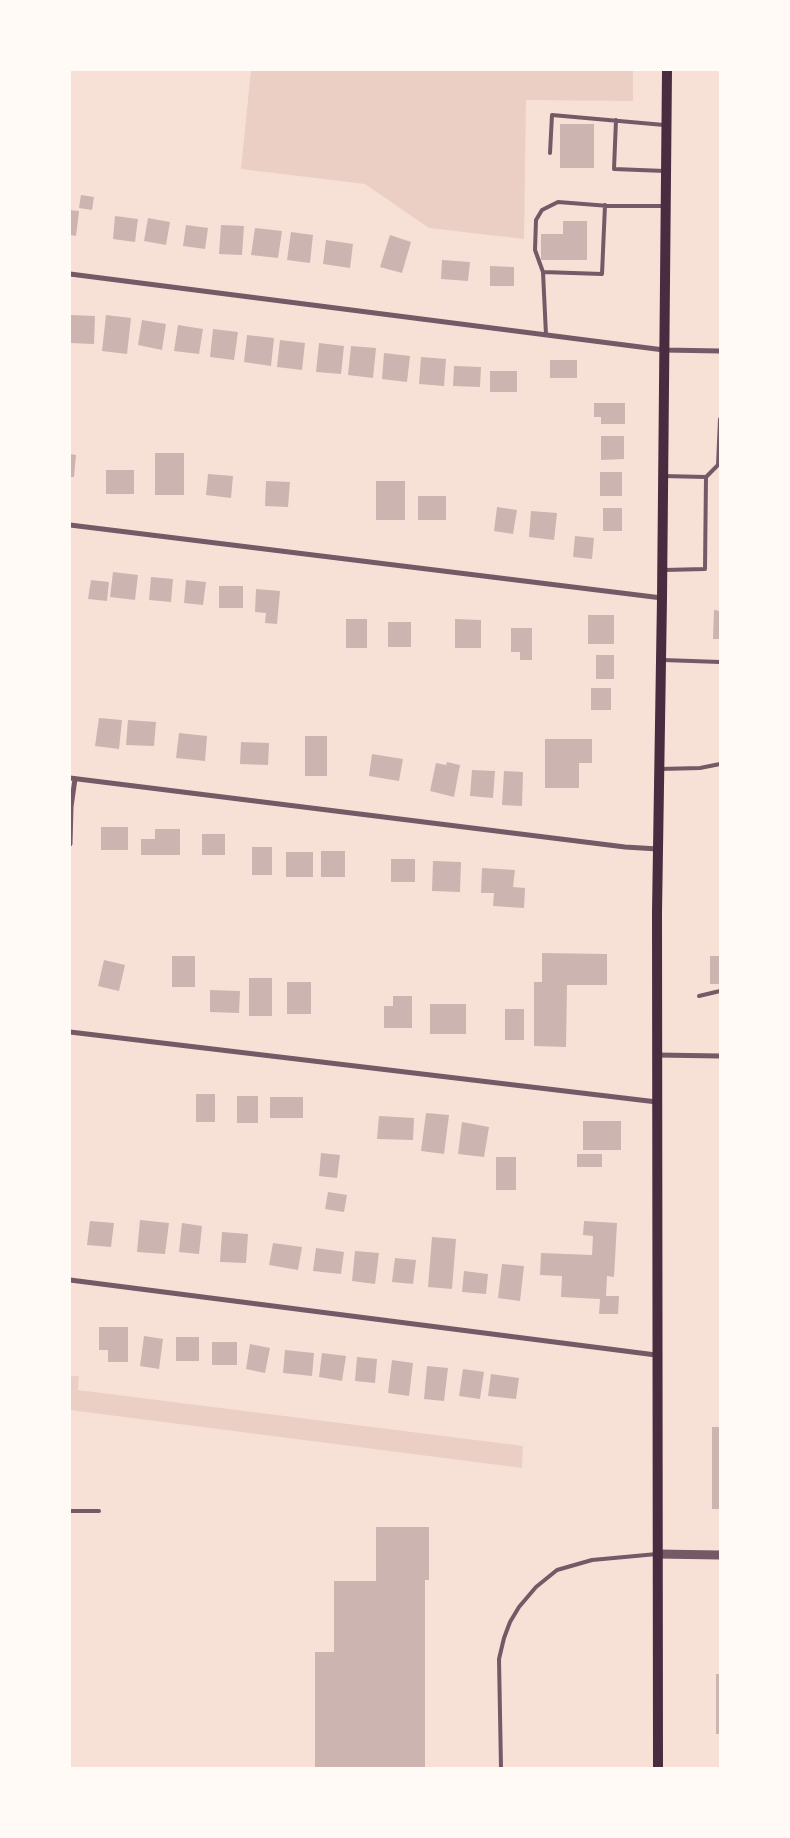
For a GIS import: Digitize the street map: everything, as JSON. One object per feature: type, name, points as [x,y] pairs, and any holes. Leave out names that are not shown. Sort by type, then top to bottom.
[{"type":"main road","points":[[658,1768],[656,1055],[667,70]]},
{"type":"street","points":[[70,274],[664,350],[720,352]]},
{"type":"street","points":[[70,525],[662,598]]},
{"type":"street","points":[[70,844],[72,779],[607,845],[658,849]]},
{"type":"street","points":[[70,1032],[657,1102]]},
{"type":"street","points":[[656,1055],[720,1056]]},
{"type":"street","points":[[70,1280],[656,1355]]},
{"type":"street","points":[[657,1554],[720,1555]]},
{"type":"lane","points":[[550,153],[552,115],[666,125]]},
{"type":"lane","points":[[616,120],[614,169],[665,171]]},
{"type":"lane","points":[[546,335],[544,272],[535,250],[536,220],[542,210],[558,202],[665,206]]},
{"type":"lane","points":[[544,272],[602,274],[605,205]]},
{"type":"lane","points":[[663,476],[706,477],[719,465],[720,419]]},
{"type":"lane","points":[[662,570],[705,569],[706,477]]},
{"type":"lane","points":[[661,660],[720,662]]},
{"type":"lane","points":[[659,769],[700,768],[720,764]]},
{"type":"lane","points":[[698,996],[720,991]]},
{"type":"lane","points":[[70,1511],[99,1511]]},
{"type":"lane","points":[[501,1768],[499,1659],[510,1622],[519,1607],[536,1587],[557,1570],[592,1560],[657,1554]]},
{"type":"shaded area","points":[[251,70],[633,70],[633,101],[526,100],[524,239],[429,228],[365,184],[241,169]]},
{"type":"shaded area","points":[[70,1376],[79,1376],[78,1390],[523,1446],[522,1468],[70,1410]]},
{"type":"building","points":[[560,124],[594,124],[594,168],[560,168]]},
{"type":"building","points":[[81,195],[94,197],[92,210],[79,208]]},
{"type":"building","points":[[70,210],[79,211],[76,236],[70,235]]},
{"type":"building","points":[[115,216],[138,219],[135,242],[113,239]]},
{"type":"building","points":[[148,218],[170,222],[166,245],[144,241]]},
{"type":"building","points":[[563,221],[587,221],[587,260],[541,260],[541,234],[563,234]]},
{"type":"building","points":[[186,225],[208,228],[205,249],[183,246]]},
{"type":"building","points":[[221,225],[244,226],[242,255],[219,254]]},
{"type":"building","points":[[255,228],[282,231],[278,258],[251,255]]},
{"type":"building","points":[[291,232],[313,235],[310,263],[287,260]]},
{"type":"building","points":[[390,235],[411,242],[402,273],[380,267]]},
{"type":"building","points":[[326,240],[353,244],[350,268],[323,264]]},
{"type":"building","points":[[442,260],[470,262],[468,281],[441,279]]},
{"type":"building","points":[[490,266],[514,267],[514,286],[490,286]]},
{"type":"building","points":[[70,315],[95,316],[94,344],[70,343]]},
{"type":"building","points":[[106,315],[131,318],[127,354],[102,351]]},
{"type":"building","points":[[142,320],[166,324],[162,350],[138,345]]},
{"type":"building","points":[[178,325],[203,329],[199,354],[174,351]]},
{"type":"building","points":[[213,329],[238,332],[234,360],[210,357]]},
{"type":"building","points":[[247,335],[274,338],[271,366],[244,362]]},
{"type":"building","points":[[280,340],[305,343],[302,370],[277,367]]},
{"type":"building","points":[[319,343],[344,346],[341,374],[316,372]]},
{"type":"building","points":[[351,346],[376,348],[373,378],[348,375]]},
{"type":"building","points":[[384,353],[410,356],[407,382],[382,379]]},
{"type":"building","points":[[421,357],[446,359],[444,386],[419,384]]},
{"type":"building","points":[[550,360],[577,360],[577,378],[550,378]]},
{"type":"building","points":[[454,366],[481,367],[480,387],[453,386]]},
{"type":"building","points":[[490,371],[517,371],[517,392],[490,392]]},
{"type":"building","points":[[594,403],[625,403],[625,424],[601,424],[601,417],[594,417]]},
{"type":"building","points":[[601,436],[624,436],[624,459],[601,460]]},
{"type":"building","points":[[155,453],[184,453],[184,495],[155,495]]},
{"type":"building","points":[[70,454],[76,455],[74,477],[70,477]]},
{"type":"building","points":[[106,470],[134,470],[134,494],[106,494]]},
{"type":"building","points":[[600,472],[622,472],[622,496],[600,496]]},
{"type":"building","points":[[208,474],[233,476],[231,498],[206,495]]},
{"type":"building","points":[[266,481],[290,482],[288,507],[265,506]]},
{"type":"building","points":[[376,481],[405,481],[405,520],[376,520]]},
{"type":"building","points":[[418,496],[446,496],[446,520],[418,520]]},
{"type":"building","points":[[497,507],[517,510],[513,534],[494,531]]},
{"type":"building","points":[[603,508],[622,508],[622,531],[603,531]]},
{"type":"building","points":[[531,511],[557,513],[554,540],[529,537]]},
{"type":"building","points":[[575,536],[594,538],[592,559],[573,557]]},
{"type":"building","points":[[113,572],[138,575],[135,600],[110,597]]},
{"type":"building","points":[[151,577],[173,579],[171,602],[149,600]]},
{"type":"building","points":[[91,580],[109,582],[107,601],[88,599]]},
{"type":"building","points":[[186,580],[206,582],[203,605],[184,603]]},
{"type":"building","points":[[219,586],[243,586],[243,608],[219,608]]},
{"type":"building","points":[[256,589],[280,591],[277,624],[265,623],[266,613],[255,612]]},
{"type":"building","points":[[714,610],[720,611],[720,639],[713,639]]},
{"type":"building","points":[[588,615],[614,615],[614,644],[588,644]]},
{"type":"building","points":[[346,619],[367,619],[367,648],[346,648]]},
{"type":"building","points":[[455,619],[481,620],[481,648],[455,648]]},
{"type":"building","points":[[388,622],[411,622],[411,647],[388,647]]},
{"type":"building","points":[[511,628],[532,628],[532,660],[520,660],[520,652],[511,652]]},
{"type":"building","points":[[596,655],[614,655],[614,679],[596,679]]},
{"type":"building","points":[[591,688],[611,688],[611,710],[591,710]]},
{"type":"building","points":[[99,718],[122,720],[119,749],[95,746]]},
{"type":"building","points":[[128,720],[156,722],[154,746],[126,745]]},
{"type":"building","points":[[179,733],[207,736],[205,761],[176,758]]},
{"type":"building","points":[[305,736],[327,736],[327,776],[305,776]]},
{"type":"building","points":[[545,739],[592,739],[592,763],[579,763],[579,788],[545,788]]},
{"type":"building","points":[[241,742],[269,743],[268,765],[240,764]]},
{"type":"building","points":[[372,754],[403,759],[399,781],[369,776]]},
{"type":"building","points":[[447,762],[460,765],[454,797],[430,791],[436,763],[446,765]]},
{"type":"building","points":[[472,770],[495,771],[493,798],[470,796]]},
{"type":"building","points":[[504,771],[523,772],[522,806],[502,805]]},
{"type":"building","points":[[101,827],[128,827],[128,850],[101,850]]},
{"type":"building","points":[[155,829],[180,829],[180,855],[141,855],[141,839],[155,839]]},
{"type":"building","points":[[202,834],[225,834],[225,855],[202,855]]},
{"type":"building","points":[[252,847],[272,847],[272,875],[252,875]]},
{"type":"building","points":[[321,851],[345,851],[345,877],[321,877]]},
{"type":"building","points":[[286,852],[313,852],[313,877],[286,877]]},
{"type":"building","points":[[391,859],[415,859],[415,882],[391,882]]},
{"type":"building","points":[[433,861],[461,862],[460,892],[432,891]]},
{"type":"building","points":[[482,868],[515,870],[513,887],[525,888],[524,908],[493,906],[494,893],[481,893]]},
{"type":"building","points":[[542,953],[607,954],[607,985],[567,985],[566,1047],[534,1046],[534,982],[542,982]]},
{"type":"building","points":[[172,956],[195,956],[195,987],[172,987]]},
{"type":"building","points":[[710,956],[720,956],[720,984],[710,984]]},
{"type":"building","points":[[104,960],[125,965],[119,991],[98,986]]},
{"type":"building","points":[[249,978],[272,978],[272,1016],[249,1016]]},
{"type":"building","points":[[287,982],[311,982],[311,1014],[287,1014]]},
{"type":"building","points":[[210,990],[240,991],[239,1013],[210,1012]]},
{"type":"building","points":[[393,996],[412,996],[412,1028],[384,1028],[384,1006],[393,1006]]},
{"type":"building","points":[[430,1004],[466,1004],[466,1034],[430,1034]]},
{"type":"building","points":[[505,1009],[524,1009],[524,1040],[505,1040]]},
{"type":"building","points":[[196,1094],[215,1094],[215,1122],[196,1122]]},
{"type":"building","points":[[237,1096],[258,1096],[258,1123],[237,1123]]},
{"type":"building","points":[[270,1097],[303,1097],[303,1118],[270,1118]]},
{"type":"building","points":[[426,1113],[449,1115],[444,1154],[421,1151]]},
{"type":"building","points":[[379,1116],[414,1118],[413,1140],[377,1139]]},
{"type":"building","points":[[583,1121],[621,1121],[621,1150],[583,1150]]},
{"type":"building","points":[[462,1122],[489,1127],[484,1157],[458,1154]]},
{"type":"building","points":[[321,1153],[340,1155],[337,1178],[319,1176]]},
{"type":"building","points":[[577,1154],[602,1154],[602,1167],[577,1167]]},
{"type":"building","points":[[496,1157],[516,1157],[516,1190],[496,1190]]},
{"type":"building","points":[[328,1192],[347,1195],[344,1212],[325,1209]]},
{"type":"building","points":[[140,1220],[169,1223],[165,1254],[137,1252]]},
{"type":"building","points":[[90,1221],[114,1223],[111,1247],[87,1245]]},
{"type":"building","points":[[584,1221],[617,1223],[614,1277],[607,1276],[606,1296],[619,1296],[618,1314],[599,1314],[600,1299],[561,1297],[562,1276],[540,1275],[541,1253],[592,1255],[593,1236],[583,1235]]},
{"type":"building","points":[[182,1223],[202,1226],[199,1254],[179,1252]]},
{"type":"building","points":[[222,1232],[248,1234],[246,1263],[220,1262]]},
{"type":"building","points":[[432,1237],[456,1239],[452,1289],[428,1287]]},
{"type":"building","points":[[273,1243],[302,1247],[298,1270],[269,1265]]},
{"type":"building","points":[[316,1248],[344,1252],[341,1274],[313,1271]]},
{"type":"building","points":[[355,1251],[379,1253],[375,1284],[352,1281]]},
{"type":"building","points":[[395,1258],[416,1260],[413,1284],[392,1282]]},
{"type":"building","points":[[502,1264],[524,1266],[520,1301],[498,1298]]},
{"type":"building","points":[[464,1271],[488,1274],[486,1294],[462,1292]]},
{"type":"building","points":[[99,1327],[128,1327],[128,1362],[108,1362],[108,1350],[99,1350]]},
{"type":"building","points":[[144,1336],[163,1339],[159,1369],[140,1366]]},
{"type":"building","points":[[176,1337],[199,1337],[199,1361],[176,1361]]},
{"type":"building","points":[[212,1342],[237,1342],[237,1365],[212,1365]]},
{"type":"building","points":[[250,1344],[270,1348],[265,1373],[246,1369]]},
{"type":"building","points":[[285,1350],[314,1353],[312,1376],[283,1373]]},
{"type":"building","points":[[322,1353],[346,1356],[342,1381],[319,1377]]},
{"type":"building","points":[[357,1357],[377,1359],[375,1383],[355,1381]]},
{"type":"building","points":[[392,1360],[413,1363],[409,1396],[388,1393]]},
{"type":"building","points":[[427,1366],[448,1368],[444,1401],[424,1399]]},
{"type":"building","points":[[463,1369],[484,1372],[480,1399],[459,1396]]},
{"type":"building","points":[[491,1374],[519,1378],[516,1399],[488,1396]]},
{"type":"building","points":[[712,1427],[720,1427],[720,1509],[712,1509]]},
{"type":"building","points":[[376,1527],[429,1527],[429,1580],[425,1580],[425,1768],[315,1768],[315,1652],[334,1652],[334,1581],[376,1581]]},
{"type":"building","points":[[716,1674],[720,1674],[720,1734],[716,1734]]}]
